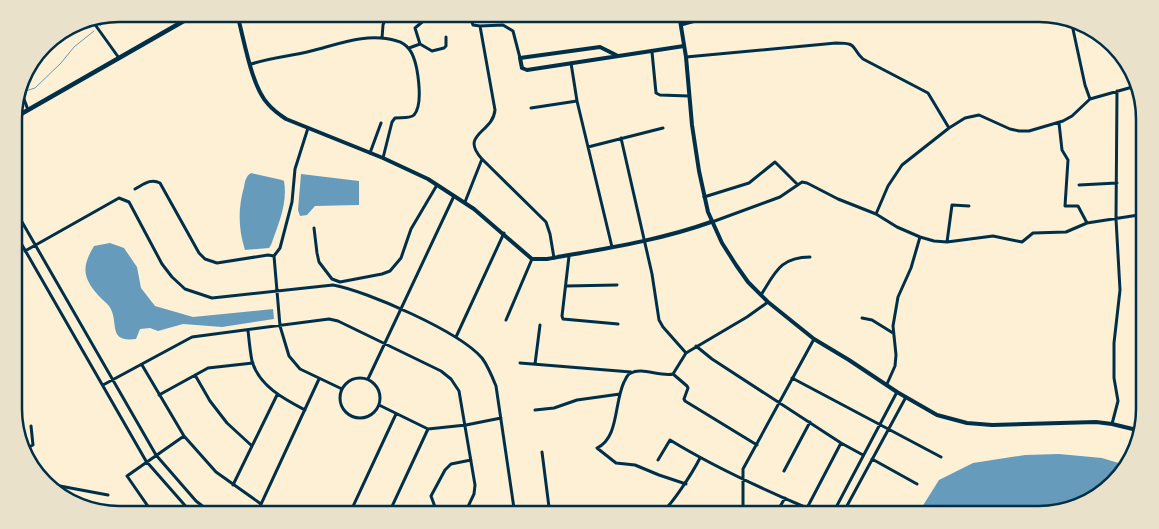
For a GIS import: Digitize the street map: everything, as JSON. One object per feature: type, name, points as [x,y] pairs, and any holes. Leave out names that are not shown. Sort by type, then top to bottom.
[{"type":"main road","points":[[23,113],[181,23]]},
{"type":"street","points":[[691,22],[681,25],[696,153],[704,197],[711,222],[736,265],[748,282],[768,302],[814,339],[937,415],[967,423],[992,425],[1079,422],[1112,424],[1135,430]]},
{"type":"street","points":[[239,23],[258,87],[268,105],[286,119],[383,158],[437,185],[465,202],[504,233],[532,259],[539,260],[569,256],[672,234],[780,197],[802,182],[876,214],[897,227],[934,241],[947,242],[992,236],[1022,242],[1033,233],[1066,232],[1087,223],[1136,216]]},
{"type":"street","points":[[382,38],[384,23]]},
{"type":"street","points":[[421,23],[414,28],[420,44],[432,50],[444,48],[446,46],[446,37]]},
{"type":"street","points":[[472,23],[473,25],[480,26],[503,26],[513,31],[522,68],[527,70],[684,46]]},
{"type":"street","points":[[96,25],[119,58]]},
{"type":"street","points":[[480,26],[495,110],[491,123],[477,135],[474,147],[482,159],[546,222],[554,258]]},
{"type":"street","points":[[1073,29],[1085,85],[1090,99]]},
{"type":"street","points":[[251,64],[357,39],[382,38],[397,41],[409,48],[416,62],[419,87],[416,110],[414,115],[395,118],[392,122],[383,158]]},
{"type":"street","points":[[686,57],[836,43],[851,44],[863,59],[928,93],[948,128]]},
{"type":"street","points":[[409,48],[420,44]]},
{"type":"street","points":[[520,58],[600,47],[618,56]]},
{"type":"street","points":[[652,52],[656,92],[660,95],[689,96]]},
{"type":"street","points":[[571,63],[577,101],[612,247]]},
{"type":"street","points":[[876,214],[888,186],[902,165],[948,128],[973,116],[985,117],[1019,131],[1030,131],[1059,123],[1072,116],[1090,99],[1131,87]]},
{"type":"street","points":[[1112,424],[1118,401],[1114,378],[1114,343],[1120,290],[1116,219],[1117,91]]},
{"type":"street","points":[[24,99],[28,110]]},
{"type":"street","points":[[531,108],[577,101]]},
{"type":"street","points":[[370,153],[380,123]]},
{"type":"street","points":[[1059,123],[1062,150],[1068,160],[1064,206],[1078,206],[1087,223]]},
{"type":"street","points":[[308,128],[295,169],[292,202],[280,248],[274,256],[280,326],[289,356],[300,369],[342,388]]},
{"type":"street","points":[[588,147],[663,128]]},
{"type":"street","points":[[621,138],[645,240],[659,320],[686,353]]},
{"type":"street","points":[[465,202],[482,159]]},
{"type":"street","points":[[704,197],[749,183],[775,162],[797,184]]},
{"type":"street","points":[[135,190],[150,181],[155,180],[160,183],[205,259],[217,262],[268,254],[274,256]]},
{"type":"street","points":[[1079,185],[1117,183]]},
{"type":"street","points":[[314,228],[316,253],[319,262],[332,279],[340,282],[382,274],[390,271],[401,258],[411,228],[437,185]]},
{"type":"street","points":[[368,379],[454,196]]},
{"type":"street","points":[[25,251],[120,198],[129,202],[162,264],[185,289],[212,298],[334,285],[347,287],[401,310],[456,337],[481,357],[496,386],[514,506]]},
{"type":"street","points":[[947,242],[952,205],[969,206]]},
{"type":"street","points":[[23,224],[156,455],[202,506]]},
{"type":"street","points":[[456,337],[504,233]]},
{"type":"street","points":[[887,384],[895,366],[896,355],[893,333],[898,297],[911,268],[920,237]]},
{"type":"street","points":[[23,247],[146,461],[185,506]]},
{"type":"street","points":[[569,256],[563,319],[618,324]]},
{"type":"street","points":[[761,295],[777,270],[784,263],[797,257],[810,257]]},
{"type":"street","points":[[506,320],[532,259]]},
{"type":"street","points":[[566,286],[616,285]]},
{"type":"street","points":[[520,363],[673,374],[686,353],[747,317],[768,302]]},
{"type":"street","points":[[862,318],[872,320],[893,333]]},
{"type":"street","points":[[102,385],[192,337],[329,319],[441,371],[451,379],[459,391],[475,485],[474,494],[468,506]]},
{"type":"street","points":[[535,364],[540,325]]},
{"type":"street","points":[[248,330],[252,363],[264,382],[277,395],[305,410]]},
{"type":"street","points":[[743,506],[743,469],[814,339]]},
{"type":"street","points":[[696,346],[712,359],[841,443],[864,455]]},
{"type":"street","points":[[159,395],[208,368],[252,363]]},
{"type":"street","points":[[142,365],[184,436],[216,472],[261,504],[319,379]]},
{"type":"street","points":[[631,372],[626,378],[620,394],[612,434],[604,444],[596,448],[616,463],[635,465],[686,484]]},
{"type":"street","points":[[673,374],[688,388],[685,401],[757,445]]},
{"type":"street","points":[[195,375],[210,401],[227,423],[252,446]]},
{"type":"street","points":[[356,378],[368,379],[377,387],[380,399],[379,405],[376,411],[364,418],[350,416],[341,407],[340,394],[342,388],[350,380],[356,378]]},
{"type":"street","points":[[792,378],[941,457]]},
{"type":"street","points":[[837,506],[897,392]]},
{"type":"street","points":[[535,410],[554,408],[577,400],[620,394]]},
{"type":"street","points":[[233,485],[277,395]]},
{"type":"street","points":[[847,506],[906,397]]},
{"type":"street","points":[[379,405],[428,429],[466,425],[501,418]]},
{"type":"street","points":[[353,506],[396,414]]},
{"type":"street","points":[[784,471],[810,422]]},
{"type":"street","points":[[30,447],[33,445],[31,426]]},
{"type":"street","points":[[392,506],[428,429]]},
{"type":"street","points":[[148,506],[127,476],[184,436]]},
{"type":"street","points":[[658,460],[670,440],[744,481],[803,506]]},
{"type":"street","points":[[809,506],[841,443]]},
{"type":"street","points":[[542,452],[550,506]]},
{"type":"street","points":[[667,506],[686,484],[700,458]]},
{"type":"street","points":[[872,459],[918,484]]},
{"type":"street","points":[[435,506],[431,496],[445,470],[451,464],[471,460]]},
{"type":"street","points":[[60,486],[108,495]]},
{"type":"street","points":[[780,506],[785,498]]},
{"type":"water","points":[[251,173],[284,181],[285,197],[279,222],[269,248],[245,250],[240,226],[240,210],[245,181]]},
{"type":"water","points":[[301,174],[359,181],[359,205],[315,206],[307,215],[300,216],[298,210]]},
{"type":"water","points":[[110,243],[124,248],[137,267],[141,288],[155,306],[193,317],[273,309],[274,319],[222,327],[183,324],[158,331],[150,328],[140,329],[136,339],[121,338],[115,330],[114,318],[109,306],[89,283],[86,271],[87,260],[94,246]]},
{"type":"water","points":[[1059,454],[1102,458],[1120,463],[1104,482],[1083,497],[1059,505],[923,506],[939,480],[973,463],[1025,455]]},
{"type":"waterway","points":[[27,90],[35,88],[61,63],[74,47],[94,31]]}]
